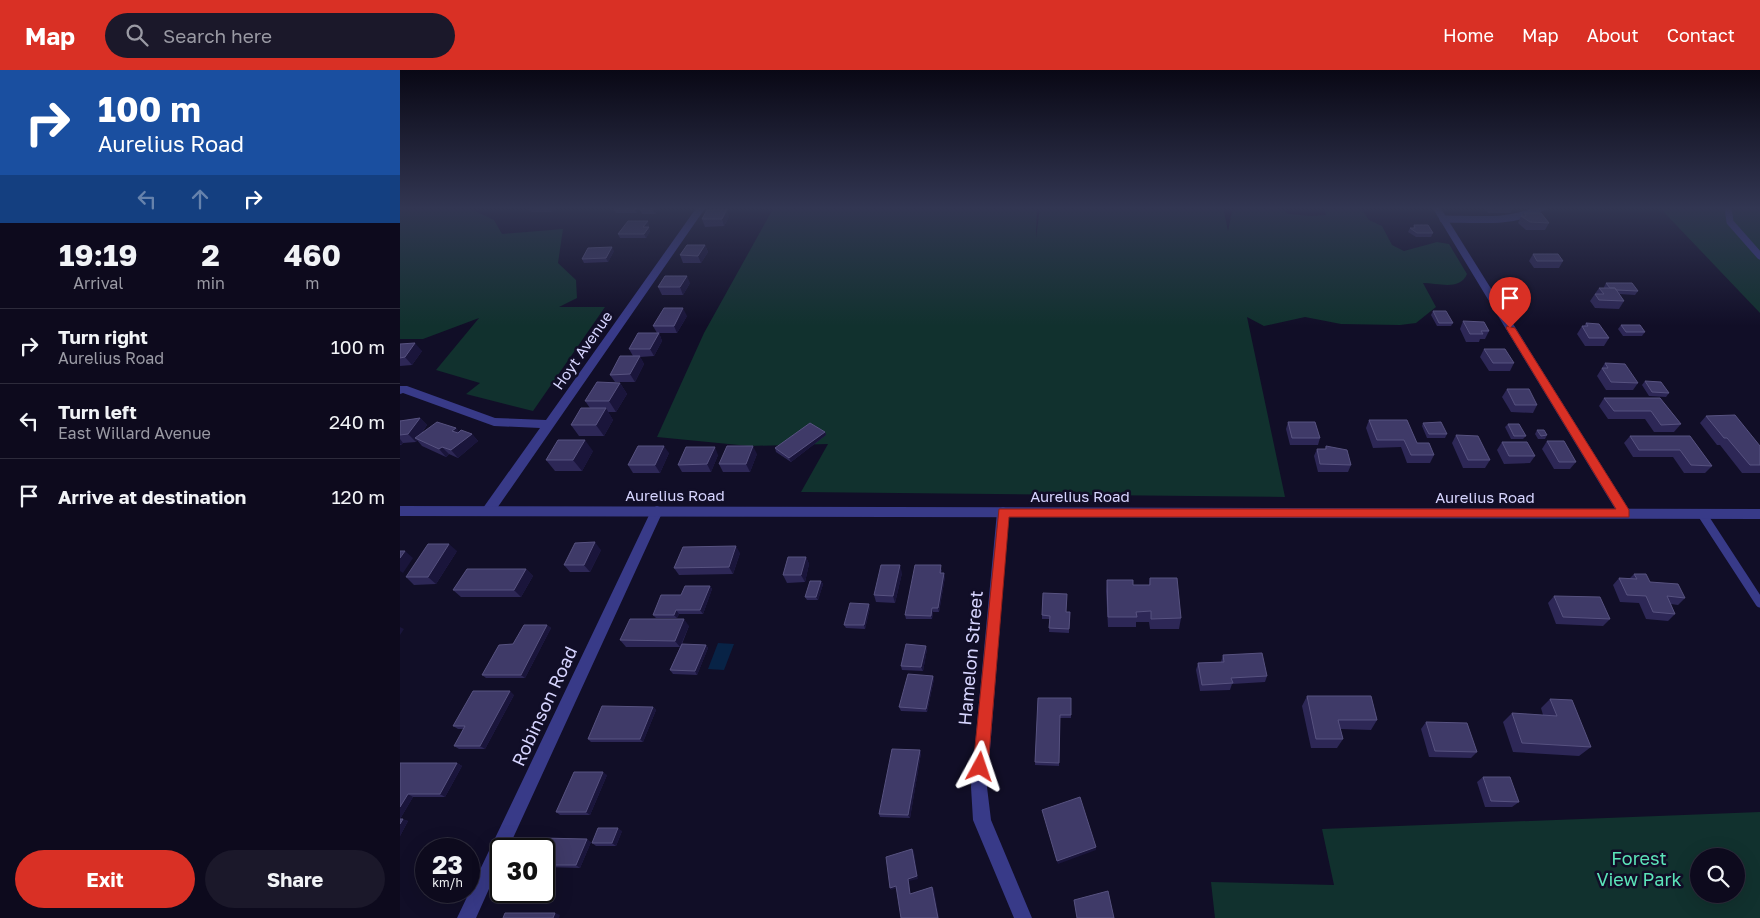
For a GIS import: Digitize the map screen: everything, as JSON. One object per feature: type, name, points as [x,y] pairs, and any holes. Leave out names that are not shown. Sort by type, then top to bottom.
[{"type":"street","name":"Hoyt Avenue","points":[[488,511],[674,247]]},
{"type":"street","points":[[1461,247],[1625,514]]},
{"type":"street","points":[[400,390],[494,422],[548,424]]},
{"type":"street","name":"Aurelius Road","points":[[400,511],[1760,514]]},
{"type":"street","name":"Robinson Road","points":[[466,918],[658,511]]},
{"type":"street","name":"Hamelon Street","points":[[1003,512],[979,787],[982,820],[998,864],[1023,918]]},
{"type":"lane","points":[[1752,247],[1760,256]]},
{"type":"lane","points":[[1702,514],[1760,603]]},
{"type":"green space","points":[[400,247],[560,247],[558,263],[576,280],[577,298],[559,307],[605,307],[533,411],[466,394],[480,383],[436,370],[479,318],[423,339],[400,339]]},
{"type":"green space","points":[[752,247],[1395,247],[1404,251],[1420,247],[1451,247],[1467,274],[1459,283],[1442,285],[1423,283],[1436,307],[1416,323],[1400,325],[1341,324],[1305,317],[1264,326],[1247,317],[1285,497],[801,492],[828,444],[749,446],[657,437],[704,333]]},
{"type":"green space","points":[[1697,247],[1760,247],[1760,313]]},
{"type":"green space","name":"Forest View Park","points":[[1760,812],[1760,918],[1215,918],[1211,882],[1334,885],[1322,829]]},
{"type":"water","points":[[718,643],[734,644],[724,670],[708,669]]},
{"type":"building","points":[[612,247],[606,258],[582,259],[588,248]]},
{"type":"building","points":[[686,247],[704,247],[698,256],[680,255]]},
{"type":"building","points":[[1533,254],[1558,254],[1563,261],[1537,261]]},
{"type":"building","points":[[665,276],[687,276],[680,287],[658,287]]},
{"type":"building","points":[[1606,283],[1632,283],[1638,291],[1616,290],[1615,288],[1610,288]]},
{"type":"building","points":[[1599,288],[1615,288],[1624,301],[1599,300],[1595,294],[1604,294]]},
{"type":"building","points":[[664,308],[683,308],[674,326],[653,326]]},
{"type":"building","points":[[1433,311],[1446,311],[1453,323],[1439,323]]},
{"type":"building","points":[[1463,321],[1484,322],[1489,331],[1481,331],[1483,334],[1470,334]]},
{"type":"building","points":[[1586,323],[1599,324],[1609,338],[1589,338],[1582,326],[1588,326]]},
{"type":"building","points":[[1621,325],[1640,325],[1645,332],[1626,332]]},
{"type":"building","points":[[638,333],[659,333],[650,349],[629,349]]},
{"type":"building","points":[[415,343],[405,357],[400,358],[400,344]]},
{"type":"building","points":[[1484,349],[1505,349],[1514,363],[1493,363]]},
{"type":"building","points":[[620,356],[640,356],[630,374],[610,375]]},
{"type":"building","points":[[1605,363],[1625,364],[1638,383],[1611,382],[1602,368],[1608,368]]},
{"type":"building","points":[[1645,381],[1661,382],[1669,393],[1652,392]]},
{"type":"building","points":[[597,382],[620,383],[609,401],[585,401]]},
{"type":"building","points":[[1507,389],[1529,389],[1537,405],[1515,405]]},
{"type":"building","points":[[1604,398],[1660,398],[1681,424],[1661,425],[1651,411],[1614,411]]},
{"type":"building","points":[[581,408],[606,408],[596,425],[571,425]]},
{"type":"building","points":[[1735,415],[1760,446],[1760,465],[1750,465],[1706,416]]},
{"type":"building","points":[[420,418],[408,434],[400,435],[400,421]]},
{"type":"building","points":[[1369,420],[1407,420],[1417,443],[1429,443],[1434,455],[1411,455],[1404,440],[1377,440]]},
{"type":"building","points":[[437,422],[456,428],[452,431],[458,433],[461,430],[472,434],[451,450],[442,447],[439,449],[415,438]]},
{"type":"building","points":[[1288,422],[1315,422],[1320,438],[1292,438]]},
{"type":"building","points":[[1441,422],[1447,434],[1429,434],[1423,423]]},
{"type":"building","points":[[810,423],[825,432],[789,458],[775,448]]},
{"type":"building","points":[[1508,424],[1519,424],[1526,436],[1514,436]]},
{"type":"building","points":[[1537,430],[1544,430],[1547,435],[1541,436]]},
{"type":"building","points":[[1456,435],[1478,436],[1490,460],[1468,460]]},
{"type":"building","points":[[1630,436],[1690,436],[1712,466],[1691,465],[1680,450],[1639,450]]},
{"type":"building","points":[[558,440],[585,440],[573,460],[546,460]]},
{"type":"building","points":[[1547,441],[1564,441],[1576,462],[1559,462]]},
{"type":"building","points":[[1502,442],[1527,442],[1535,456],[1509,456]]},
{"type":"building","points":[[638,446],[664,446],[655,465],[628,465]]},
{"type":"building","points":[[727,446],[753,446],[746,464],[719,464]]},
{"type":"building","points":[[1326,446],[1347,450],[1351,465],[1320,464],[1317,449],[1326,449]]},
{"type":"building","points":[[686,447],[715,447],[707,464],[678,465]]},
{"type":"building","points":[[595,542],[584,565],[564,565],[575,543]]},
{"type":"building","points":[[428,544],[449,544],[428,577],[406,577]]},
{"type":"building","points":[[736,546],[729,567],[674,568],[683,547]]},
{"type":"building","points":[[400,551],[405,551],[400,558]]},
{"type":"building","points":[[788,557],[806,557],[801,575],[783,575]]},
{"type":"building","points":[[881,565],[900,565],[893,596],[874,595]]},
{"type":"building","points":[[915,565],[941,565],[940,573],[944,573],[938,608],[932,608],[931,616],[905,615]]},
{"type":"building","points":[[467,569],[526,569],[514,590],[453,590]]},
{"type":"building","points":[[1634,574],[1646,574],[1650,582],[1678,584],[1685,598],[1667,596],[1675,614],[1653,612],[1646,596],[1627,595],[1619,578],[1637,579]]},
{"type":"building","points":[[1150,578],[1177,578],[1181,618],[1151,619],[1151,611],[1136,612],[1137,617],[1108,617],[1107,580],[1133,580],[1133,585],[1150,585]]},
{"type":"building","points":[[810,581],[821,581],[816,597],[805,597]]},
{"type":"building","points":[[685,586],[710,586],[700,610],[676,610],[674,615],[653,615],[661,595],[681,595]]},
{"type":"building","points":[[1043,593],[1067,594],[1066,612],[1070,612],[1069,629],[1049,628],[1050,616],[1042,615]]},
{"type":"building","points":[[1554,596],[1600,597],[1610,619],[1563,617]]},
{"type":"building","points":[[850,603],[869,604],[864,625],[844,625]]},
{"type":"building","points":[[630,619],[684,619],[675,641],[620,640]]},
{"type":"building","points":[[524,625],[547,625],[521,675],[482,675],[499,645],[513,644]]},
{"type":"building","points":[[682,644],[706,645],[695,671],[670,670]]},
{"type":"building","points":[[906,644],[926,646],[921,667],[901,666]]},
{"type":"building","points":[[1262,653],[1267,676],[1231,678],[1233,683],[1202,685],[1198,663],[1224,662],[1223,655]]},
{"type":"building","points":[[908,674],[933,676],[926,709],[899,707]]},
{"type":"building","points":[[473,691],[510,691],[480,746],[454,746],[465,726],[453,726]]},
{"type":"building","points":[[1307,696],[1371,696],[1377,720],[1338,720],[1343,739],[1316,739]]},
{"type":"building","points":[[1038,698],[1071,698],[1071,715],[1060,715],[1059,763],[1035,762]]},
{"type":"building","points":[[1550,699],[1572,700],[1591,747],[1522,743],[1512,713],[1557,716]]},
{"type":"building","points":[[602,706],[653,707],[640,739],[588,739]]},
{"type":"building","points":[[1426,722],[1467,723],[1477,752],[1435,751]]},
{"type":"building","points":[[892,749],[920,750],[908,815],[879,814]]},
{"type":"building","points":[[400,763],[457,763],[440,794],[408,794],[400,807]]},
{"type":"building","points":[[574,772],[603,772],[586,812],[556,812]]},
{"type":"building","points":[[1483,777],[1510,777],[1519,802],[1491,801]]},
{"type":"building","points":[[1080,797],[1096,847],[1057,861],[1042,810]]},
{"type":"building","points":[[598,828],[618,828],[612,843],[592,843]]},
{"type":"building","points":[[555,838],[587,839],[576,865],[555,865]]},
{"type":"building","points":[[912,849],[917,876],[908,879],[910,894],[932,887],[938,918],[901,918],[896,886],[890,888],[886,857]]},
{"type":"building","points":[[1108,891],[1114,918],[1077,918],[1074,900]]},
{"type":"building","points":[[505,913],[555,913],[553,918],[503,918]]},
{"type":"route","points":[[980,767],[1003,512],[1625,514],[1510,328]]}]
